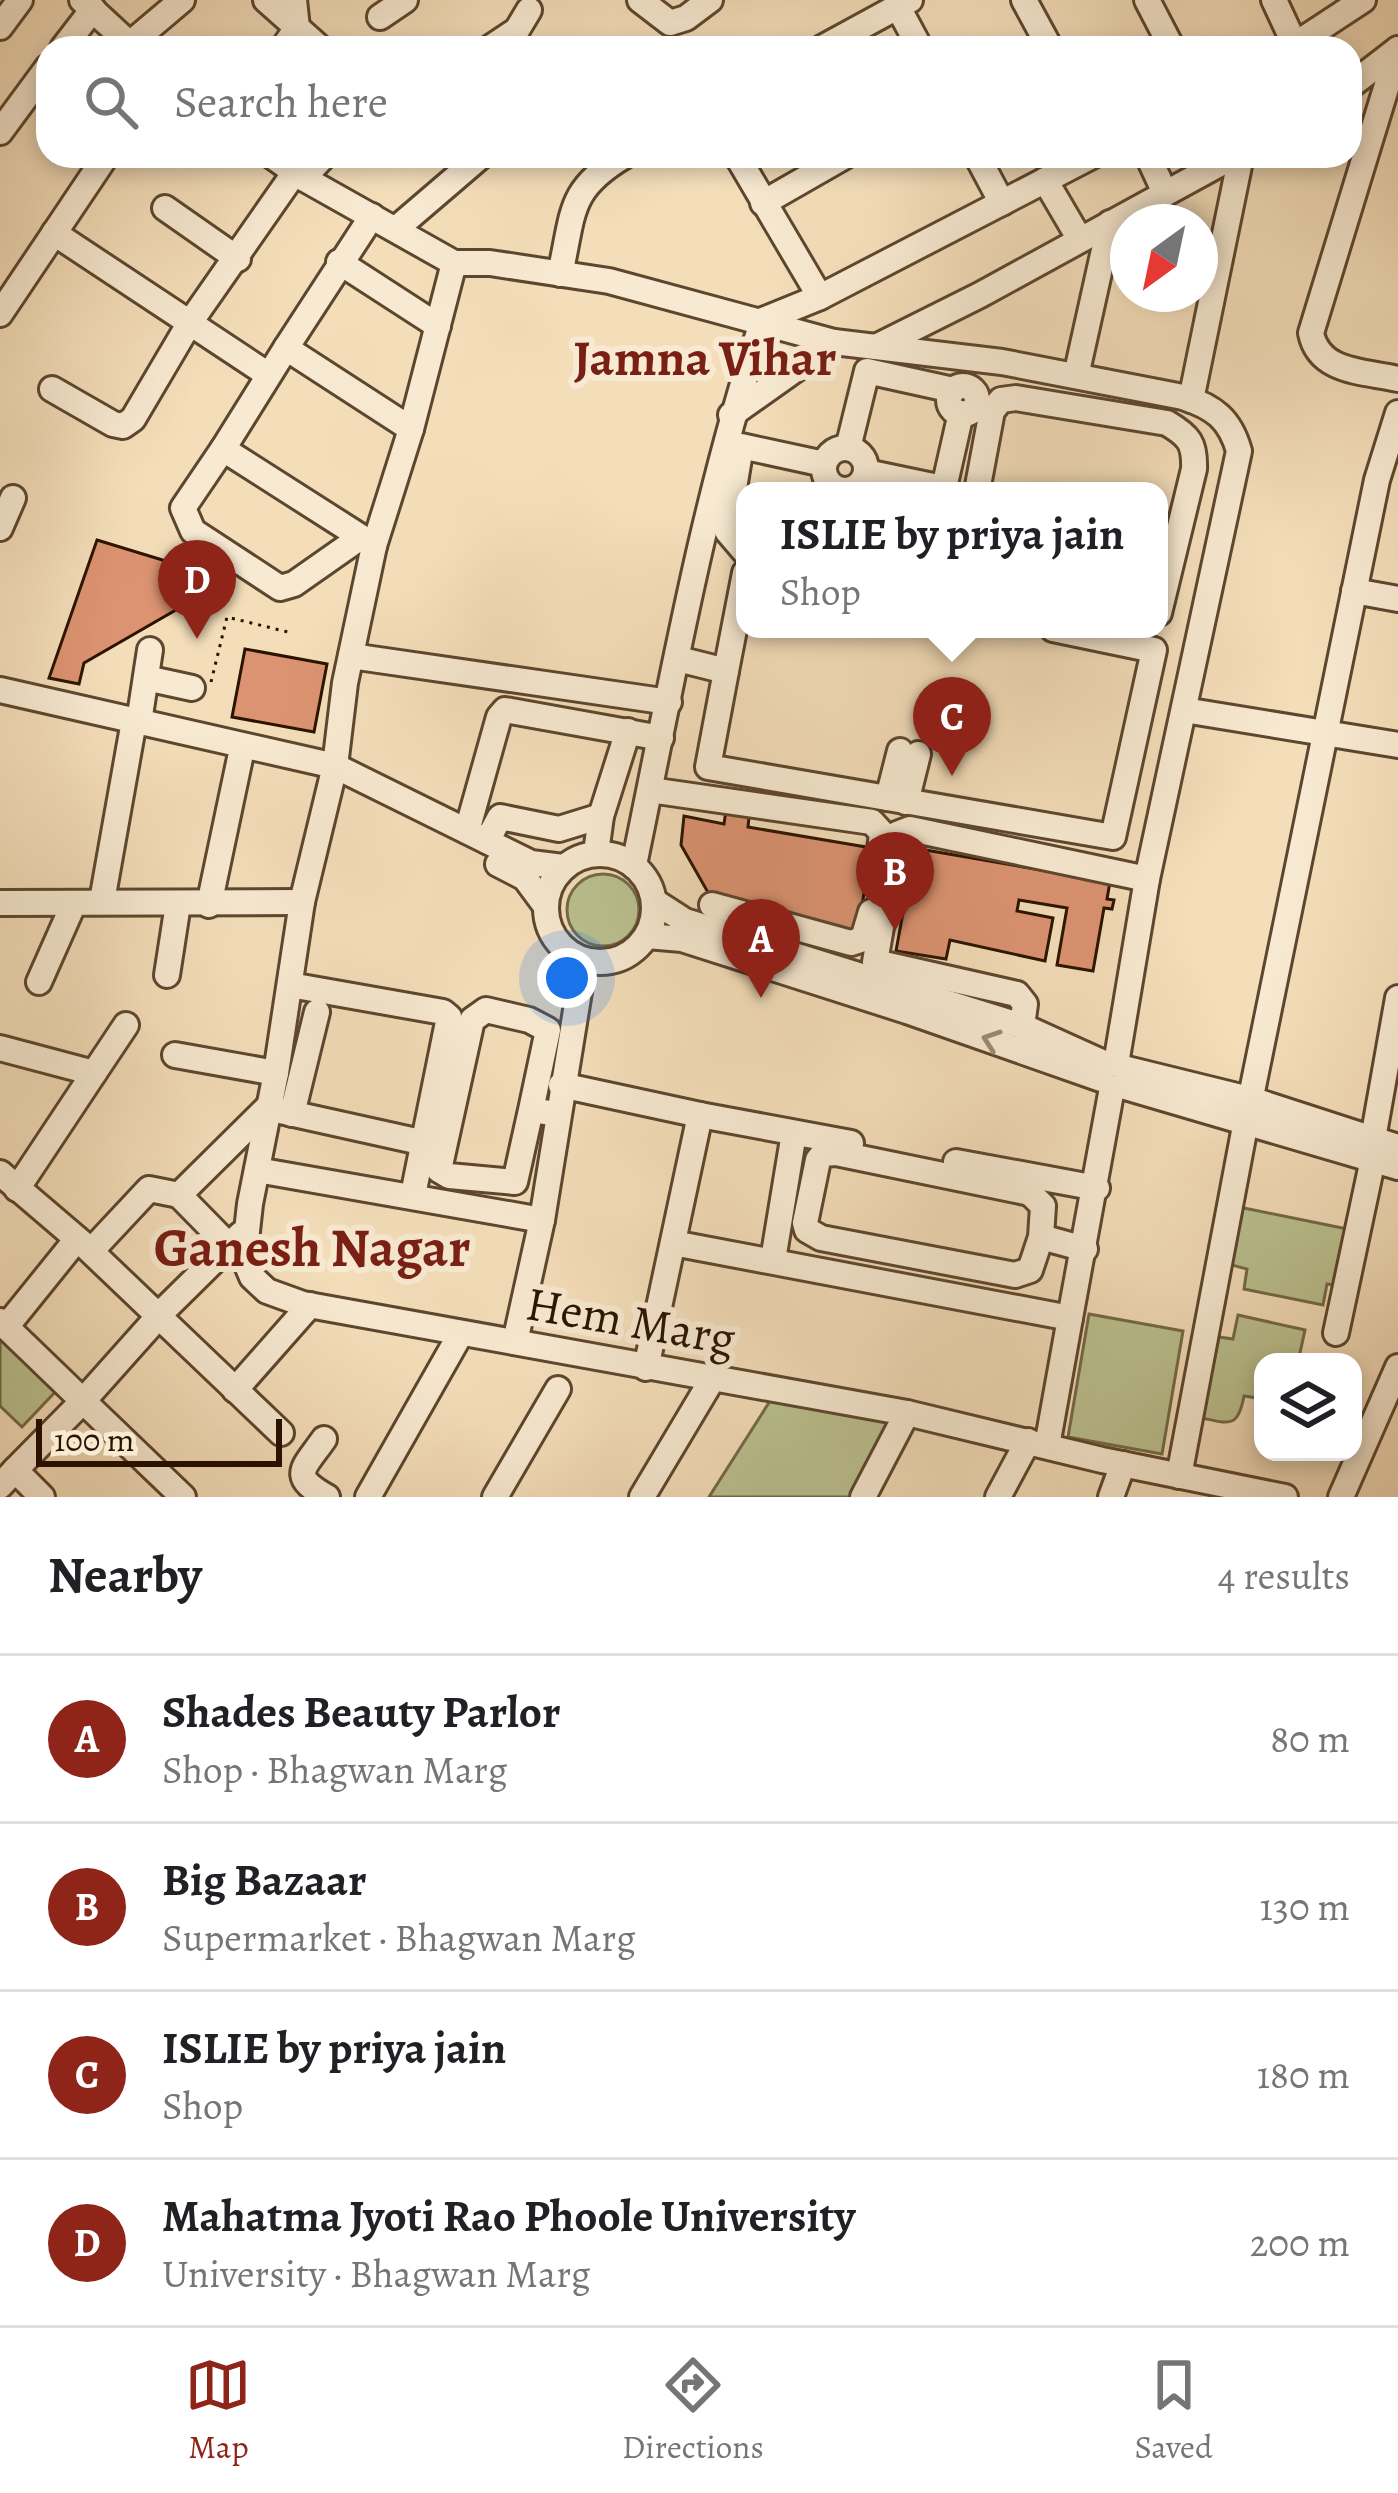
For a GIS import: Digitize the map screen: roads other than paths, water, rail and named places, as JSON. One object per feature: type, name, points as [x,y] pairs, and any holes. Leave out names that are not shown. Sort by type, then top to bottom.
[{"type":"street","points":[[0,27],[20,0]]},
{"type":"street","points":[[143,36],[182,0]]},
{"type":"street","points":[[266,0],[289,36]]},
{"type":"street","points":[[290,36],[294,0]]},
{"type":"street","points":[[380,17],[406,0]]},
{"type":"street","points":[[640,0],[658,18],[670,22],[686,19],[710,0]]},
{"type":"street","points":[[1024,0],[1043,36]]},
{"type":"street","points":[[1147,0],[1166,36]]},
{"type":"street","points":[[1274,0],[1288,36]]},
{"type":"street","points":[[1330,36],[1363,0]]},
{"type":"street","points":[[844,36],[904,3],[916,36]]},
{"type":"street","points":[[70,36],[87,4],[121,36]]},
{"type":"street","points":[[508,36],[530,10]]},
{"type":"street","points":[[1362,77],[1398,49]]},
{"type":"street","points":[[1362,167],[1398,49]]},
{"type":"street","points":[[3,122],[36,82]]},
{"type":"street","points":[[0,314],[98,168]]},
{"type":"street","points":[[289,168],[454,263],[490,263],[609,281],[834,342],[1076,376],[1191,400],[1217,411],[1230,424],[1239,452],[1147,879],[1085,1249],[1038,1443],[998,1497]]},
{"type":"street","points":[[52,389],[123,426],[134,419],[189,323],[308,168]]},
{"type":"street","points":[[397,228],[467,168]]},
{"type":"street","points":[[560,274],[579,190],[604,168]]},
{"type":"street","points":[[744,168],[820,297]]},
{"type":"street","points":[[763,203],[824,168]]},
{"type":"street","points":[[983,168],[1001,203]]},
{"type":"street","points":[[736,542],[727,532],[731,416],[763,320],[820,297],[1068,168]]},
{"type":"street","points":[[1153,168],[1165,194]]},
{"type":"street","points":[[1146,204],[1214,168]]},
{"type":"street","points":[[1191,400],[1235,168]]},
{"type":"street","points":[[1362,168],[1311,333],[1315,351],[1327,363],[1398,380]]},
{"type":"street","points":[[1045,180],[1078,238]]},
{"type":"street","points":[[165,208],[238,259]]},
{"type":"street","points":[[223,448],[368,541],[290,586],[276,586],[193,531],[184,518],[185,505],[372,216]]},
{"type":"street","points":[[1076,376],[1110,223]]},
{"type":"street","points":[[873,348],[1110,223]]},
{"type":"street","points":[[54,233],[267,374]]},
{"type":"street","points":[[340,262],[438,326]]},
{"type":"street","name":"Hem Marg","points":[[454,263],[411,429],[368,541],[334,773],[302,902],[276,1073],[280,1111],[238,1236],[252,1277],[267,1292],[310,1305],[907,1413],[1236,1492],[1285,1497]]},
{"type":"street","points":[[731,416],[834,342]]},
{"type":"street","points":[[286,348],[411,429]]},
{"type":"street","points":[[848,448],[867,371],[957,402],[942,482]]},
{"type":"street","points":[[979,482],[992,411],[1001,400],[1016,398],[1167,423],[1195,446],[1168,579]]},
{"type":"street","points":[[1178,1476],[1354,591],[1377,480],[1398,413]]},
{"type":"street","points":[[733,444],[824,464]]},
{"type":"street","points":[[634,866],[697,557],[733,444]]},
{"type":"street","points":[[830,482],[825,478],[824,464],[830,454],[848,448]]},
{"type":"street","points":[[848,448],[864,459],[866,472],[858,482]]},
{"type":"street","points":[[866,472],[916,482]]},
{"type":"street","points":[[0,528],[13,498]]},
{"type":"street","points":[[1178,542],[1218,551]]},
{"type":"street","points":[[1354,591],[1398,599]]},
{"type":"street","points":[[736,619],[708,767],[1113,837],[1154,650],[1096,638]]},
{"type":"street","points":[[102,901],[150,650]]},
{"type":"street","points":[[351,656],[669,702]]},
{"type":"street","points":[[678,659],[726,671]]},
{"type":"street","points":[[146,678],[200,692]]},
{"type":"street","points":[[0,690],[334,773],[531,863],[563,867]]},
{"type":"street","points":[[0,706],[135,726],[240,758],[334,773],[525,878],[545,905]]},
{"type":"street","points":[[477,836],[476,800],[505,710],[661,738]]},
{"type":"street","points":[[1184,710],[1398,745]]},
{"type":"street","points":[[596,853],[601,816],[628,731]]},
{"type":"street","points":[[1134,744],[1174,753]]},
{"type":"street","points":[[897,800],[909,753]]},
{"type":"street","points":[[208,905],[240,758]]},
{"type":"street","points":[[650,790],[867,821],[882,833],[868,928],[859,942],[844,942],[712,905]]},
{"type":"street","points":[[476,800],[500,817],[559,829],[601,816]]},
{"type":"street","points":[[477,836],[500,817]]},
{"type":"street","points":[[1022,1026],[1024,1004],[1015,993],[875,962],[897,833],[910,829],[1147,879]]},
{"type":"street","points":[[596,853],[615,855],[634,866],[647,880],[654,901],[647,936],[634,950],[610,962],[584,961],[562,947],[548,925],[545,905],[551,882],[563,867],[596,853]]},
{"type":"street","points":[[2,908],[102,901],[302,902]]},
{"type":"street","points":[[654,901],[685,921],[1022,1026],[1114,1075]]},
{"type":"street","points":[[40,982],[74,904]]},
{"type":"street","points":[[167,975],[178,904]]},
{"type":"street","points":[[647,936],[682,939],[1114,1075],[1249,1110],[1382,1155],[1398,1147]]},
{"type":"street","points":[[515,1342],[542,1220],[544,1112],[548,1030],[529,1020],[486,1010],[472,1020],[440,1170],[449,1176],[515,1181],[544,1112],[561,1085],[584,961]]},
{"type":"street","points":[[290,985],[443,1012],[449,1017],[413,1195]]},
{"type":"street","points":[[1336,1333],[1382,1155],[1397,1008]]},
{"type":"street","points":[[179,1196],[280,1111],[316,1012]]},
{"type":"street","points":[[126,1025],[8,1181],[160,1315],[281,1433]]},
{"type":"street","points":[[0,1048],[94,1073]]},
{"type":"street","points":[[175,1055],[276,1073]]},
{"type":"street","points":[[561,1085],[1097,1188]]},
{"type":"street","points":[[280,1111],[425,1143]]},
{"type":"street","points":[[646,1368],[700,1115]]},
{"type":"street","points":[[773,1260],[794,1133]]},
{"type":"street","points":[[836,1153],[1030,1193],[1041,1199],[1041,1237],[1030,1270],[1016,1275],[821,1238],[807,1231],[805,1222],[818,1160],[823,1154],[836,1153]]},
{"type":"street","points":[[257,1169],[542,1220]]},
{"type":"street","points":[[42,1497],[8,1478],[83,1401],[160,1315],[238,1236],[179,1196],[149,1189],[3,1324],[83,1401],[183,1497]]},
{"type":"street","points":[[1041,1237],[1085,1249]]},
{"type":"street","points":[[674,1243],[1070,1318]]},
{"type":"street","points":[[236,1390],[310,1305]]},
{"type":"street","points":[[368,1497],[461,1333]]},
{"type":"street","points":[[1341,1497],[1398,1367]]},
{"type":"street","points":[[642,1497],[713,1378]]},
{"type":"street","points":[[495,1497],[558,1389]]},
{"type":"street","points":[[863,1497],[907,1413]]},
{"type":"street","points":[[324,1438],[302,1477],[305,1485],[327,1497]]},
{"type":"street","points":[[1111,1497],[1123,1464]]},
{"type":"place","name":"Mahatma Jyoti Rao Phoole University","points":[[197,639]]},
{"type":"place","name":"ISLIE by priya jain","points":[[952,776]]},
{"type":"place","name":"Big Bazaar","points":[[895,931]]},
{"type":"place","name":"Shades Beauty Parlor","points":[[761,998]]},
{"type":"district","name":"Jamna Vihar","points":[[705,357]]},
{"type":"district","name":"Ganesh Nagar","points":[[312,1247]]}]
